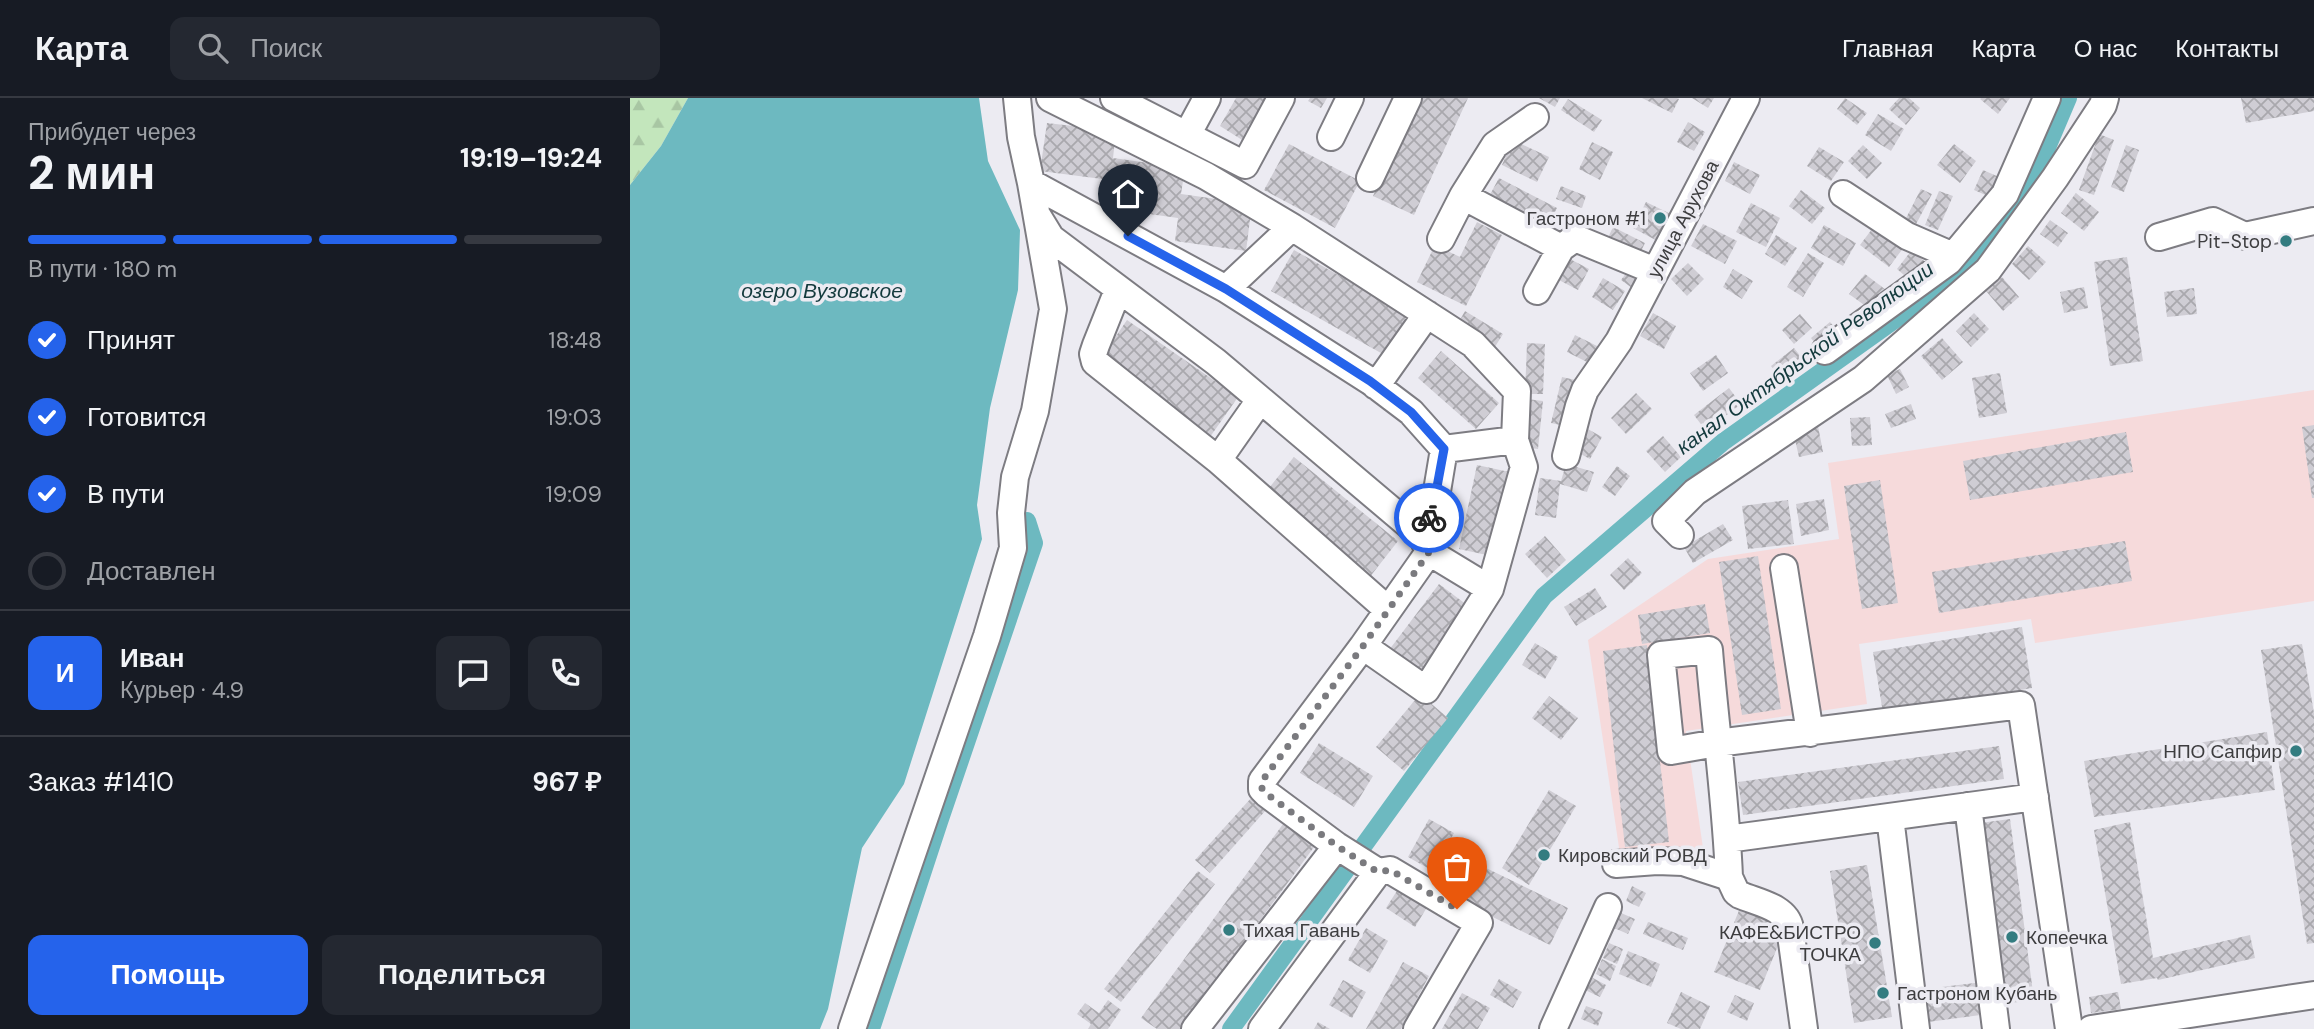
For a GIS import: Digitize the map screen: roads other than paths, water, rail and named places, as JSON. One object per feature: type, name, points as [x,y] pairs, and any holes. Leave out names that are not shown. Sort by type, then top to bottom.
[{"type":"street","points":[[852,1029],[987,636],[1013,548],[1011,513],[1015,477],[1035,411],[1053,309],[1021,137],[1017,98]]},
{"type":"street","points":[[1050,98],[1206,176],[1292,227],[1473,344],[1517,391],[1515,440],[1524,467],[1490,589],[1426,690],[1363,646]]},
{"type":"street","points":[[1114,98],[1245,165],[1281,98]]},
{"type":"street","points":[[1187,135],[1207,98]]},
{"type":"street","points":[[1331,136],[1350,98]]},
{"type":"street","points":[[1370,178],[1408,98]]},
{"type":"street","name":"улица Арухова","points":[[1566,456],[1586,390],[1619,341],[1746,98]]},
{"type":"street","points":[[1825,351],[1927,278],[1953,256],[2005,194],[2047,98]]},
{"type":"street","points":[[1680,535],[1667,521],[1695,492],[1863,379],[1987,270],[2054,178],[2105,98]]},
{"type":"street","points":[[1441,239],[1463,196],[1495,145],[1535,117]]},
{"type":"street","points":[[1031,183],[1226,289],[1376,386],[1411,412],[1444,449]]},
{"type":"street","points":[[1843,194],[1907,236],[1953,256]]},
{"type":"street","points":[[1463,196],[1561,248]]},
{"type":"street","points":[[1037,215],[1051,238],[1216,362],[1426,544],[1490,589]]},
{"type":"street","points":[[2160,237],[2213,221],[2245,236],[2314,221]]},
{"type":"street","points":[[1226,289],[1292,227]]},
{"type":"street","points":[[1537,291],[1561,248],[1575,238],[1655,271]]},
{"type":"street","points":[[1118,290],[1093,354],[1095,362],[1218,460],[1387,609]]},
{"type":"street","points":[[1376,386],[1427,314]]},
{"type":"street","points":[[1218,460],[1260,400]]},
{"type":"street","points":[[1444,449],[1515,440]]},
{"type":"street","points":[[1417,1029],[1479,923],[1390,870],[1378,872],[1337,846],[1267,794],[1262,789],[1262,781],[1363,646],[1426,544],[1444,449]]},
{"type":"street","points":[[1784,568],[1810,733]]},
{"type":"street","points":[[1804,1029],[1789,919],[1783,913],[1736,892],[1729,877],[1717,743],[2021,705],[2069,1029]]},
{"type":"street","points":[[1727,839],[2035,797]]},
{"type":"street","points":[[1968,806],[1996,1029]]},
{"type":"street","points":[[1890,817],[1916,1029]]},
{"type":"street","points":[[1195,1029],[1337,846]]},
{"type":"street","points":[[1616,864],[1683,862],[1729,877]]},
{"type":"street","points":[[1262,1029],[1378,872]]},
{"type":"street","points":[[1553,1029],[1608,907]]},
{"type":"street","points":[[2091,1029],[2314,995]]},
{"type":"water","name":"озеро Вузовское","points":[[688,98],[979,98],[988,161],[1020,230],[1018,290],[990,408],[977,505],[982,539],[904,784],[862,848],[828,1009],[820,1029],[630,1029],[630,185],[661,146]]},
{"type":"waterway","name":"канал Октябрьской Революции","points":[[1231,1029],[1544,596],[1723,442],[1959,274],[2040,164],[2068,98]]},
{"type":"waterway","points":[[871,1029],[1034,543],[1027,521]]},
{"type":"place","name":"Гастроном #1","points":[[1660,218]]},
{"type":"place","name":"Pit-Stop","points":[[2286,241]]},
{"type":"place","name":"НПО Сапфир","points":[[2296,751]]},
{"type":"place","name":"Кировский РОВД","points":[[1544,855]]},
{"type":"place","name":"Тихая Гавань","points":[[1229,930]]},
{"type":"place","name":"Копеечка","points":[[2012,937]]},
{"type":"place","name":"КАФЕ&БИСТРО ТОЧКА","points":[[1875,943]]},
{"type":"place","name":"Гастроном Кубань","points":[[1883,993]]}]
